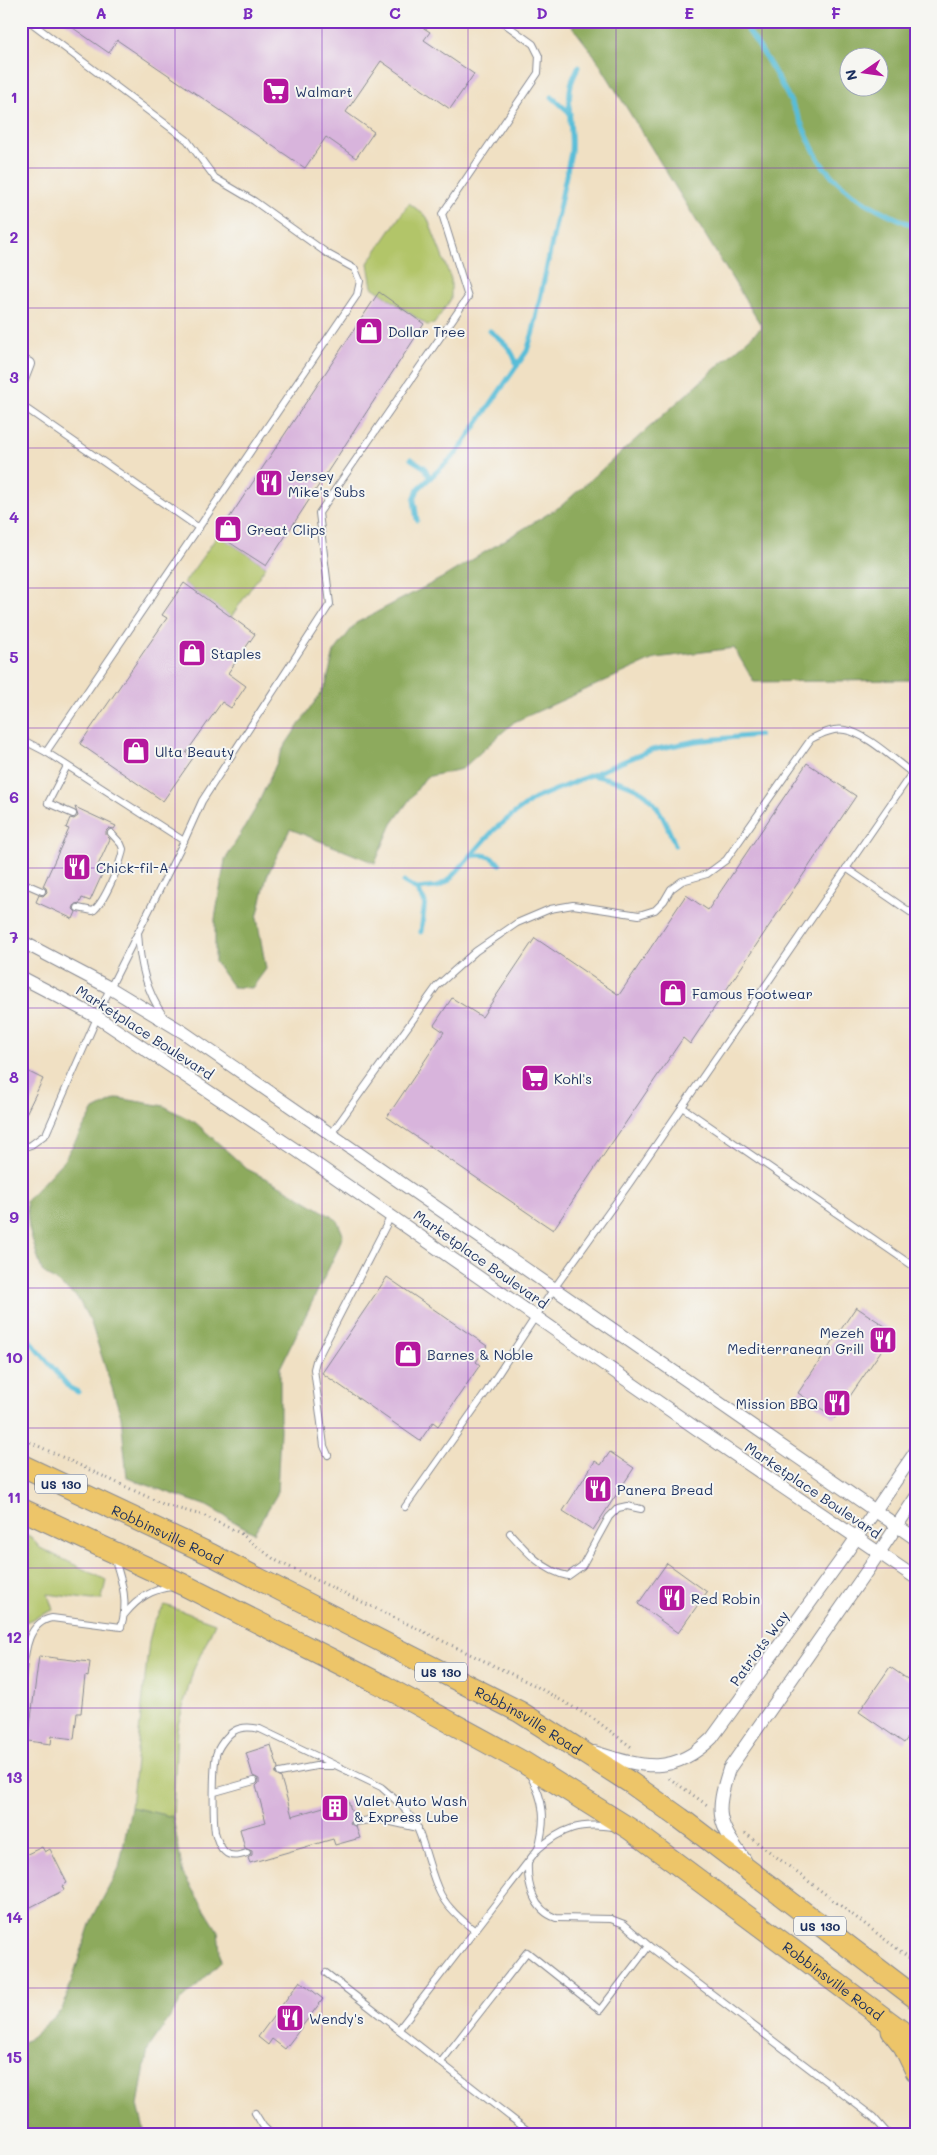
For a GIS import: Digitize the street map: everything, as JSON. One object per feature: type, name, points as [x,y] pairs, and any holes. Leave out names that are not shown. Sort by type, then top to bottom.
[{"type":"highway","name":"Robbinsville Road","points":[[21,1465],[212,1555],[520,1712],[664,1806],[916,1998]]},
{"type":"highway","name":"Robbinsville Road","points":[[21,1509],[184,1585],[384,1686],[523,1762],[630,1829],[916,2042]]},
{"type":"highway","points":[[876,2012],[904,2046],[916,2071]]},
{"type":"street","points":[[21,370],[28,364],[21,382]]},
{"type":"street","name":"Marketplace Boulevard","points":[[21,941],[110,988],[170,1025],[332,1134],[553,1290],[916,1539]]},
{"type":"street","name":"Marketplace Boulevard","points":[[21,977],[97,1016],[392,1215],[535,1316],[916,1578]]},
{"type":"street","name":"Patriots Way","points":[[572,1746],[633,1764],[652,1766],[682,1761],[698,1751],[712,1738],[916,1451]]},
{"type":"street","points":[[758,1878],[726,1835],[720,1816],[720,1797],[729,1769],[916,1497]]},
{"type":"lane","points":[[28,21],[188,140],[215,178],[254,201],[328,254],[355,269],[360,280],[357,295],[46,752]]},
{"type":"lane","points":[[21,1148],[31,1145],[46,1134],[110,988],[184,841],[202,801],[330,604],[319,513],[468,297],[442,214],[538,73],[540,56],[533,44],[500,21]]},
{"type":"lane","points":[[21,405],[199,528]]},
{"type":"lane","points":[[332,1134],[437,986],[476,951],[517,922],[550,909],[573,905],[639,915],[655,910],[664,901],[671,889],[682,881],[707,874],[726,860],[799,752],[811,739],[843,730],[857,733],[914,770],[682,1107],[535,1316],[487,1391],[405,1507]]},
{"type":"lane","points":[[21,739],[46,752],[184,841]]},
{"type":"lane","points":[[67,766],[48,803],[73,814]]},
{"type":"lane","points":[[78,908],[92,911],[98,908],[106,892],[123,849],[111,833]]},
{"type":"lane","points":[[846,868],[916,916]]},
{"type":"lane","points":[[21,882],[42,891]]},
{"type":"lane","points":[[138,931],[139,957],[145,980],[154,1003],[170,1025]]},
{"type":"lane","points":[[682,1107],[916,1268]]},
{"type":"lane","points":[[328,1455],[324,1446],[314,1370],[316,1361],[392,1215]]},
{"type":"lane","points":[[510,1533],[526,1552],[554,1573],[568,1576],[582,1566],[609,1518],[618,1508],[627,1506],[641,1509]]},
{"type":"lane","points":[[21,1687],[31,1633],[36,1625],[44,1620],[52,1618],[121,1627],[125,1614],[126,1598],[124,1586],[112,1552]]},
{"type":"lane","points":[[125,1614],[135,1602],[148,1593],[184,1585]]},
{"type":"lane","points":[[247,1853],[235,1856],[228,1855],[223,1851],[218,1842],[215,1831],[216,1755],[233,1731],[241,1728],[260,1729],[380,1787],[404,1807],[418,1828],[433,1878],[441,1895],[449,1907],[475,1931]]},
{"type":"lane","points":[[523,1762],[542,1802],[544,1828],[538,1850]]},
{"type":"lane","points":[[280,1773],[316,1766],[334,1766]]},
{"type":"lane","points":[[215,1792],[254,1781]]},
{"type":"lane","points":[[355,1822],[378,1819],[418,1828]]},
{"type":"lane","points":[[399,2029],[538,1850],[554,1837],[578,1826],[592,1824],[630,1829]]},
{"type":"lane","points":[[528,1863],[528,1877],[532,1894],[547,1915],[556,1918],[611,1919],[624,1924],[649,1946],[873,2117],[888,2134]]},
{"type":"lane","points":[[441,2062],[526,1952],[600,2010],[649,1946]]},
{"type":"lane","points":[[326,1973],[532,2134]]},
{"type":"lane","points":[[255,2113],[262,2126],[271,2134]]},
{"type":"path","points":[[21,1438],[166,1505],[205,1516],[240,1533],[275,1560],[534,1685],[594,1719],[639,1753]]},
{"type":"path","points":[[665,1775],[707,1805]]},
{"type":"path","points":[[738,1828],[916,1963]]},
{"type":"green space","points":[[568,21],[916,21],[916,677],[910,680],[754,682],[734,648],[656,658],[514,722],[462,769],[426,777],[392,824],[375,863],[290,829],[267,876],[257,918],[266,969],[252,988],[233,987],[215,962],[215,919],[225,860],[256,808],[284,747],[326,685],[334,652],[356,623],[442,578],[561,506],[762,327],[594,55]]},
{"type":"green space","points":[[409,203],[427,217],[451,279],[451,299],[434,324],[427,325],[372,287],[368,263]]},
{"type":"green space","points":[[218,535],[266,566],[231,617],[184,583]]},
{"type":"green space","points":[[118,1098],[164,1106],[196,1123],[247,1169],[285,1188],[337,1220],[343,1234],[338,1249],[280,1368],[277,1494],[254,1533],[207,1506],[127,1478],[121,1416],[91,1323],[77,1297],[42,1271],[29,1229],[26,1201],[64,1160],[94,1110]]},
{"type":"green space","points":[[21,1532],[31,1537],[40,1548],[106,1580],[102,1599],[92,1600],[48,1594],[53,1610],[21,1624]]},
{"type":"green space","points":[[165,1605],[215,1623],[193,1671],[177,1729],[173,1817],[131,1807],[149,1641],[154,1621]]},
{"type":"green space","points":[[131,1807],[173,1817],[183,1874],[218,1931],[221,1962],[182,2000],[148,2049],[138,2105],[145,2134],[21,2134],[21,2043],[31,2038],[62,2010],[91,1921],[119,1868]]},
{"type":"building","name":"Walmart","points":[[63,21],[413,21],[430,32],[424,40],[474,74],[450,109],[381,61],[346,112],[374,132],[356,158],[326,137],[305,168],[117,40],[109,53]]},
{"type":"building","points":[[379,292],[424,324],[266,566],[218,535]]},
{"type":"building","name":"Staples","points":[[184,583],[255,634],[228,673],[246,686],[231,708],[222,702],[186,753],[193,758],[163,801],[80,744],[167,618],[162,615]]},
{"type":"building","name":"Kohl's","points":[[807,763],[856,796],[690,1044],[683,1038],[553,1230],[387,1117],[444,1032],[434,1025],[452,998],[482,1017],[535,938],[619,995],[686,895],[708,910]]},
{"type":"building","name":"Chick-fil-A","points":[[75,807],[116,826],[114,829],[109,828],[106,831],[106,835],[110,839],[98,865],[105,868],[90,901],[82,898],[80,903],[75,904],[73,909],[76,912],[73,919],[36,902],[39,895],[43,896],[47,892],[43,886],[69,829],[66,828],[70,818],[74,819],[78,816]]},
{"type":"building","points":[[21,1068],[43,1079],[21,1124]]},
{"type":"building","name":"Barnes & Noble","points":[[387,1277],[487,1346],[476,1362],[480,1365],[438,1426],[433,1422],[420,1441],[322,1373]]},
{"type":"building","points":[[856,1307],[894,1332],[835,1418],[798,1393]]},
{"type":"building","name":"Panera Bread","points":[[610,1452],[634,1468],[593,1530],[563,1511],[595,1461],[601,1465]]},
{"type":"building","name":"Red Robin","points":[[667,1563],[707,1592],[678,1633],[638,1604]]},
{"type":"building","points":[[39,1656],[90,1662],[88,1677],[85,1676],[81,1713],[77,1713],[74,1739],[52,1736],[51,1744],[28,1741]]},
{"type":"building","points":[[890,1667],[916,1685],[916,1726],[904,1743],[859,1712]]},
{"type":"building","name":"Valet Auto Wash & Express Lube","points":[[271,1745],[278,1768],[275,1774],[281,1778],[292,1816],[348,1800],[353,1817],[350,1823],[356,1827],[360,1838],[335,1845],[333,1839],[250,1863],[248,1858],[252,1855],[252,1851],[245,1848],[240,1829],[266,1822],[256,1786],[259,1783],[259,1779],[253,1776],[246,1753]]},
{"type":"building","points":[[42,1847],[45,1852],[50,1849],[67,1883],[62,1886],[64,1890],[21,1912],[21,1857]]},
{"type":"building","name":"Wendy's","points":[[300,1981],[323,1999],[285,2049],[272,2039],[268,2045],[258,2037]]},
{"type":"waterway","points":[[741,21],[779,80],[813,149],[833,178],[866,203],[916,227]]},
{"type":"waterway","points":[[417,520],[414,500],[418,489],[457,453],[527,351],[533,332],[571,152],[570,93],[572,80],[578,67]]},
{"type":"waterway","points":[[552,97],[570,113]]},
{"type":"waterway","points":[[490,331],[507,346],[517,366]]},
{"type":"waterway","points":[[411,459],[424,467],[430,478]]},
{"type":"waterway","points":[[404,882],[416,889],[437,887],[449,880],[494,830],[534,799],[617,764],[652,750],[696,741],[759,735]]},
{"type":"waterway","points":[[592,775],[636,788],[646,795],[661,813],[675,845]]},
{"type":"waterway","points":[[472,856],[487,856],[500,864]]},
{"type":"waterway","points":[[416,889],[425,902],[421,932]]},
{"type":"waterway","points":[[21,1330],[70,1388],[78,1392]]},
{"type":"place","name":"Walmart","points":[[276,91]]},
{"type":"place","name":"Dollar Tree","points":[[369,331]]},
{"type":"place","name":"Jersey Mike's Subs","points":[[269,483]]},
{"type":"place","name":"Great Clips","points":[[228,529]]},
{"type":"place","name":"Staples","points":[[192,653]]},
{"type":"place","name":"Ulta Beauty","points":[[136,751]]},
{"type":"place","name":"Chick-fil-A","points":[[77,867]]},
{"type":"place","name":"Famous Footwear","points":[[673,993]]},
{"type":"place","name":"Kohl's","points":[[535,1078]]},
{"type":"place","name":"Mezeh Mediterranean Grill","points":[[883,1340]]},
{"type":"place","name":"Barnes & Noble","points":[[408,1354]]},
{"type":"place","name":"Mission BBQ","points":[[837,1403]]},
{"type":"place","name":"Panera Bread","points":[[598,1489]]},
{"type":"place","name":"Red Robin","points":[[672,1598]]},
{"type":"place","name":"Valet Auto Wash & Express Lube","points":[[335,1808]]},
{"type":"place","name":"Wendy's","points":[[290,2018]]}]
